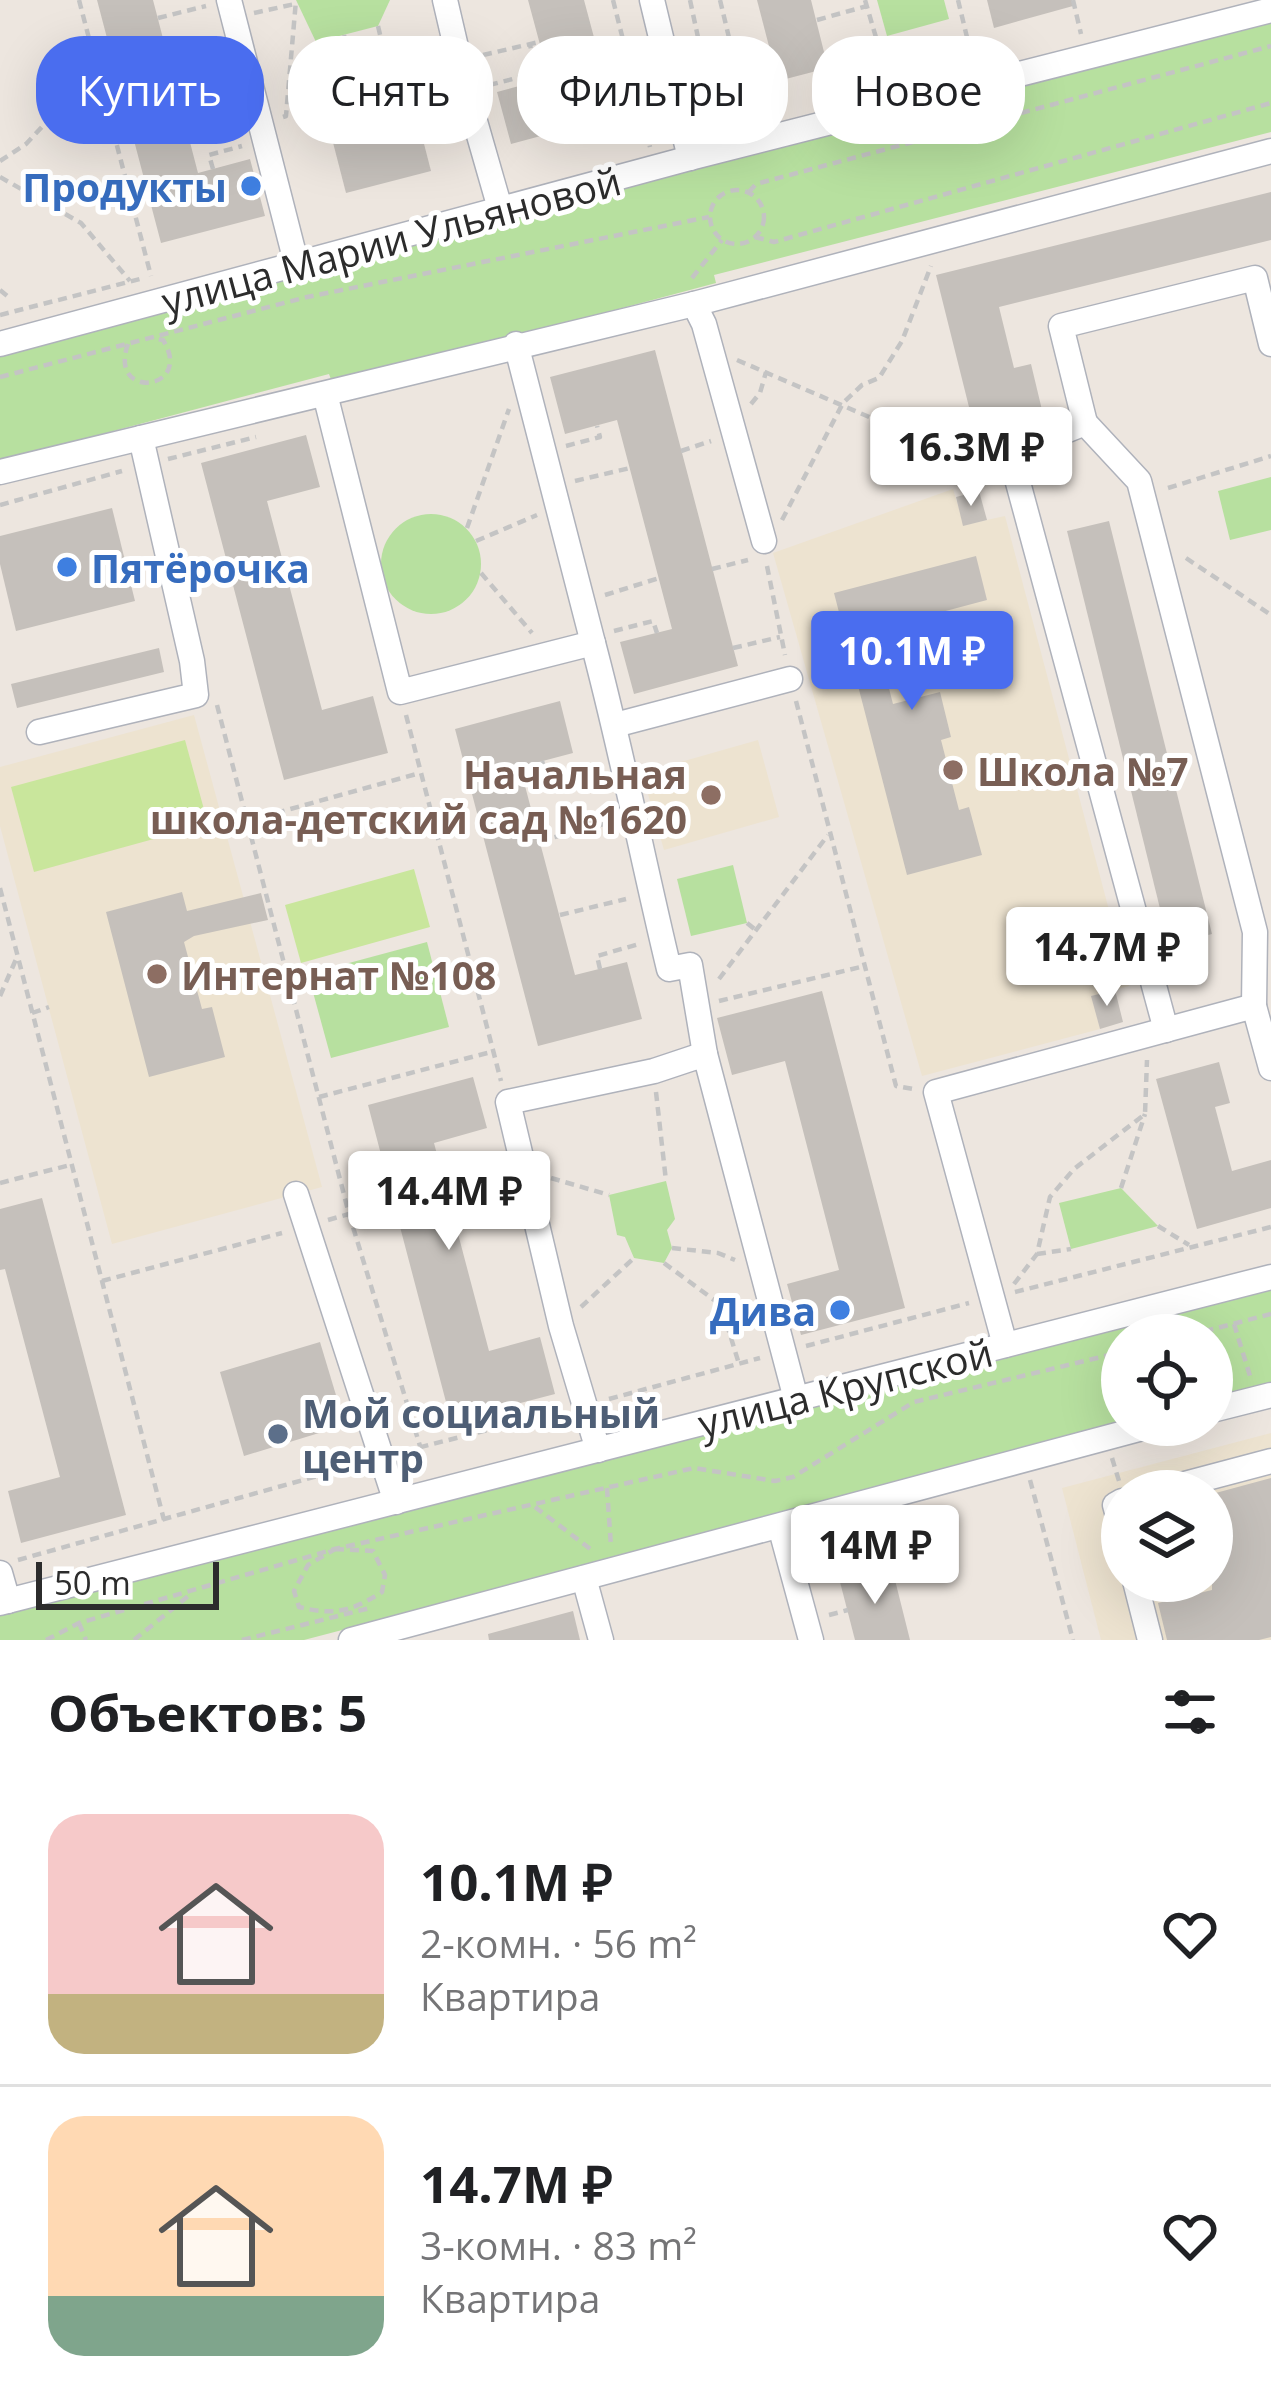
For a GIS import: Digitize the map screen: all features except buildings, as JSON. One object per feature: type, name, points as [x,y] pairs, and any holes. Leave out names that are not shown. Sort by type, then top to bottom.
[{"type":"street","points":[[446,0],[454,36]]},
{"type":"street","points":[[652,0],[690,158]]},
{"type":"street","points":[[231,6],[239,36]]},
{"type":"street","name":"улица Марии Ульяновой","points":[[0,344],[690,158],[1271,10]]},
{"type":"street","points":[[264,136],[297,266]]},
{"type":"street","points":[[481,144],[501,212]]},
{"type":"street","points":[[0,472],[325,394],[692,292],[1271,151]]},
{"type":"street","points":[[1271,344],[1255,278],[1061,326],[1084,423],[1139,481],[1255,932],[1255,1006],[1271,1068]]},
{"type":"street","points":[[692,292],[765,548]]},
{"type":"street","points":[[516,344],[625,764],[649,893],[669,969],[690,965],[705,1054],[796,1399]]},
{"type":"street","points":[[325,394],[400,692],[592,640]]},
{"type":"street","points":[[1084,423],[1010,453],[1157,1033]]},
{"type":"street","points":[[39,732],[196,694],[141,438]]},
{"type":"street","points":[[614,725],[790,679]]},
{"type":"street","points":[[1005,1345],[937,1093],[1255,1006]]},
{"type":"street","points":[[598,1450],[561,1326],[508,1102],[654,1071],[705,1054]]},
{"type":"street","points":[[296,1194],[396,1502]]},
{"type":"street","name":"улица Крупской","points":[[4,1602],[1271,1277]]},
{"type":"street","points":[[1233,1405],[1271,1395]]},
{"type":"street","points":[[351,1640],[1101,1439]]},
{"type":"street","points":[[1233,1471],[1271,1461]]},
{"type":"street","points":[[780,1526],[811,1640]]},
{"type":"street","points":[[0,1569],[4,1602]]},
{"type":"street","points":[[584,1578],[601,1640]]},
{"type":"street","points":[[1140,1602],[1150,1640]]},
{"type":"path","points":[[79,0],[89,36]]},
{"type":"path","points":[[613,0],[650,147]]},
{"type":"path","points":[[690,0],[698,36]]},
{"type":"path","points":[[720,0],[729,36]]},
{"type":"path","points":[[958,0],[967,36]]},
{"type":"path","points":[[1073,0],[1082,34]]},
{"type":"path","points":[[158,18],[296,2],[286,116],[264,131]]},
{"type":"path","points":[[817,20],[866,3],[876,36]]},
{"type":"path","points":[[378,26],[380,36]]},
{"type":"path","points":[[749,192],[756,184],[1271,46]]},
{"type":"path","points":[[755,237],[764,213],[749,192],[731,190],[716,199],[710,226],[722,240],[740,244],[755,237],[774,242],[1271,104]]},
{"type":"path","points":[[0,161],[36,133]]},
{"type":"path","points":[[117,144],[151,277]]},
{"type":"path","points":[[213,169],[209,155],[235,144]]},
{"type":"path","points":[[0,177],[81,224],[130,281]]},
{"type":"path","points":[[731,178],[731,190]]},
{"type":"path","points":[[0,377],[308,297],[709,217]]},
{"type":"path","points":[[692,292],[722,240]]},
{"type":"path","points":[[712,568],[765,548],[843,404],[879,378],[902,341],[934,258]]},
{"type":"path","points":[[0,290],[11,299]]},
{"type":"path","points":[[128,344],[125,371],[149,384],[163,378],[171,367],[171,352],[163,340],[152,338]]},
{"type":"path","points":[[709,349],[948,451],[1012,434],[1021,448]]},
{"type":"path","points":[[467,528],[509,407]]},
{"type":"path","points":[[543,452],[600,437],[597,426]]},
{"type":"path","points":[[681,451],[734,434]]},
{"type":"path","points":[[1143,496],[1271,456]]},
{"type":"path","points":[[476,541],[554,496],[630,468]]},
{"type":"path","points":[[1154,538],[1271,615]]},
{"type":"path","points":[[481,573],[550,654]]},
{"type":"path","points":[[582,602],[659,578]]},
{"type":"path","points":[[769,592],[896,1086]]},
{"type":"path","points":[[592,640],[653,621],[657,633]]},
{"type":"path","points":[[734,648],[780,637]]},
{"type":"path","points":[[400,692],[491,1052],[508,1102]]},
{"type":"path","points":[[215,698],[349,1214],[420,1446]]},
{"type":"path","points":[[542,761],[548,782],[625,764]]},
{"type":"path","points":[[247,821],[420,773]]},
{"type":"path","points":[[540,841],[635,816]]},
{"type":"path","points":[[696,1007],[829,834]]},
{"type":"path","points":[[0,888],[164,1520]]},
{"type":"path","points":[[560,915],[649,893]]},
{"type":"path","points":[[747,922],[758,931]]},
{"type":"path","points":[[600,969],[597,956],[662,938]]},
{"type":"path","points":[[0,996],[17,955]]},
{"type":"path","points":[[696,1007],[865,966]]},
{"type":"path","points":[[32,1013],[49,1007]]},
{"type":"path","points":[[1121,1188],[1145,1114],[1157,1033]]},
{"type":"path","points":[[319,1097],[491,1052]]},
{"type":"path","points":[[654,1071],[666,1181]]},
{"type":"path","points":[[1145,1114],[1074,1169],[1050,1197],[1037,1254],[1007,1294],[1271,1227]]},
{"type":"path","points":[[0,1183],[72,1164]]},
{"type":"path","points":[[523,1169],[609,1195]]},
{"type":"path","points":[[102,1281],[349,1214]]},
{"type":"path","points":[[1158,1226],[1192,1247]]},
{"type":"path","points":[[672,1248],[718,1252],[763,1271]]},
{"type":"path","points":[[1037,1254],[1071,1249]]},
{"type":"path","points":[[561,1326],[634,1258]]},
{"type":"path","points":[[664,1263],[721,1305],[739,1364]]},
{"type":"path","points":[[0,1569],[420,1446],[992,1298]]},
{"type":"path","points":[[1250,1378],[1234,1324],[1271,1314]]},
{"type":"path","points":[[46,1640],[80,1623],[335,1550],[694,1468],[776,1481],[793,1477],[914,1402],[1101,1357]]},
{"type":"path","points":[[1112,1457],[1116,1470]]},
{"type":"path","points":[[1030,1480],[1073,1640]]},
{"type":"path","points":[[608,1488],[611,1546]]},
{"type":"path","points":[[532,1505],[593,1551]]},
{"type":"path","points":[[335,1550],[373,1551],[385,1575],[382,1592],[350,1612],[323,1613],[299,1607],[294,1591],[308,1565],[335,1550]]},
{"type":"path","points":[[134,1640],[197,1589]]},
{"type":"path","points":[[80,1623],[86,1640]]},
{"type":"shaded area","name":"Школа №7","points":[[953,489],[964,525],[1005,516],[1129,986],[1092,996],[1100,1029],[922,1076],[773,553]]},
{"type":"shaded area","points":[[194,715],[322,1187],[112,1244],[0,826],[0,767]]},
{"type":"shaded area","name":"Начальная школа-детский сад №1620","points":[[758,740],[779,817],[664,850],[642,773]]},
{"type":"shaded area","points":[[1271,1433],[1271,1640],[1101,1640],[1062,1488],[1101,1478],[1101,1602],[1233,1602],[1233,1470],[1130,1470]]},
{"type":"green space","points":[[296,0],[390,0],[378,26],[339,36],[313,36]]},
{"type":"green space","points":[[877,0],[944,0],[949,19],[887,36]]},
{"type":"green space","points":[[1271,19],[1271,132],[714,275],[716,283],[333,385],[329,374],[0,461],[0,348],[812,138],[812,144],[1025,144],[1025,83]]},
{"type":"green space","points":[[1271,477],[1271,530],[1230,540],[1218,491]]},
{"type":"green space","points":[[431,514],[459,522],[473,536],[481,564],[473,592],[459,606],[431,614],[403,606],[389,592],[381,564],[389,536],[403,522]]},
{"type":"green space","points":[[185,740],[208,824],[34,872],[11,787]]},
{"type":"green space","points":[[733,865],[747,923],[691,936],[677,879]]},
{"type":"green space","points":[[414,869],[430,927],[301,963],[285,905]]},
{"type":"green space","points":[[427,942],[449,1027],[331,1058],[308,974]]},
{"type":"green space","points":[[666,1181],[675,1219],[667,1230],[672,1248],[664,1263],[634,1258],[625,1237],[617,1235],[609,1195]]},
{"type":"green space","points":[[1121,1188],[1158,1226],[1071,1249],[1059,1203]]},
{"type":"green space","points":[[1271,1285],[1271,1386],[1233,1396],[1233,1314],[1158,1314]]},
{"type":"green space","points":[[1101,1329],[1101,1431],[304,1640],[0,1640],[0,1612]]},
{"type":"place","name":"Продукты","points":[[251,186]]},
{"type":"place","name":"Пятёрочка","points":[[67,567]]},
{"type":"place","name":"Школа №7","points":[[953,770]]},
{"type":"place","name":"Начальная школа-детский сад №1620","points":[[711,795]]},
{"type":"place","name":"Интернат №108","points":[[157,974]]},
{"type":"place","name":"Дива","points":[[840,1310]]},
{"type":"place","name":"Мой социальный центр","points":[[278,1434]]}]
